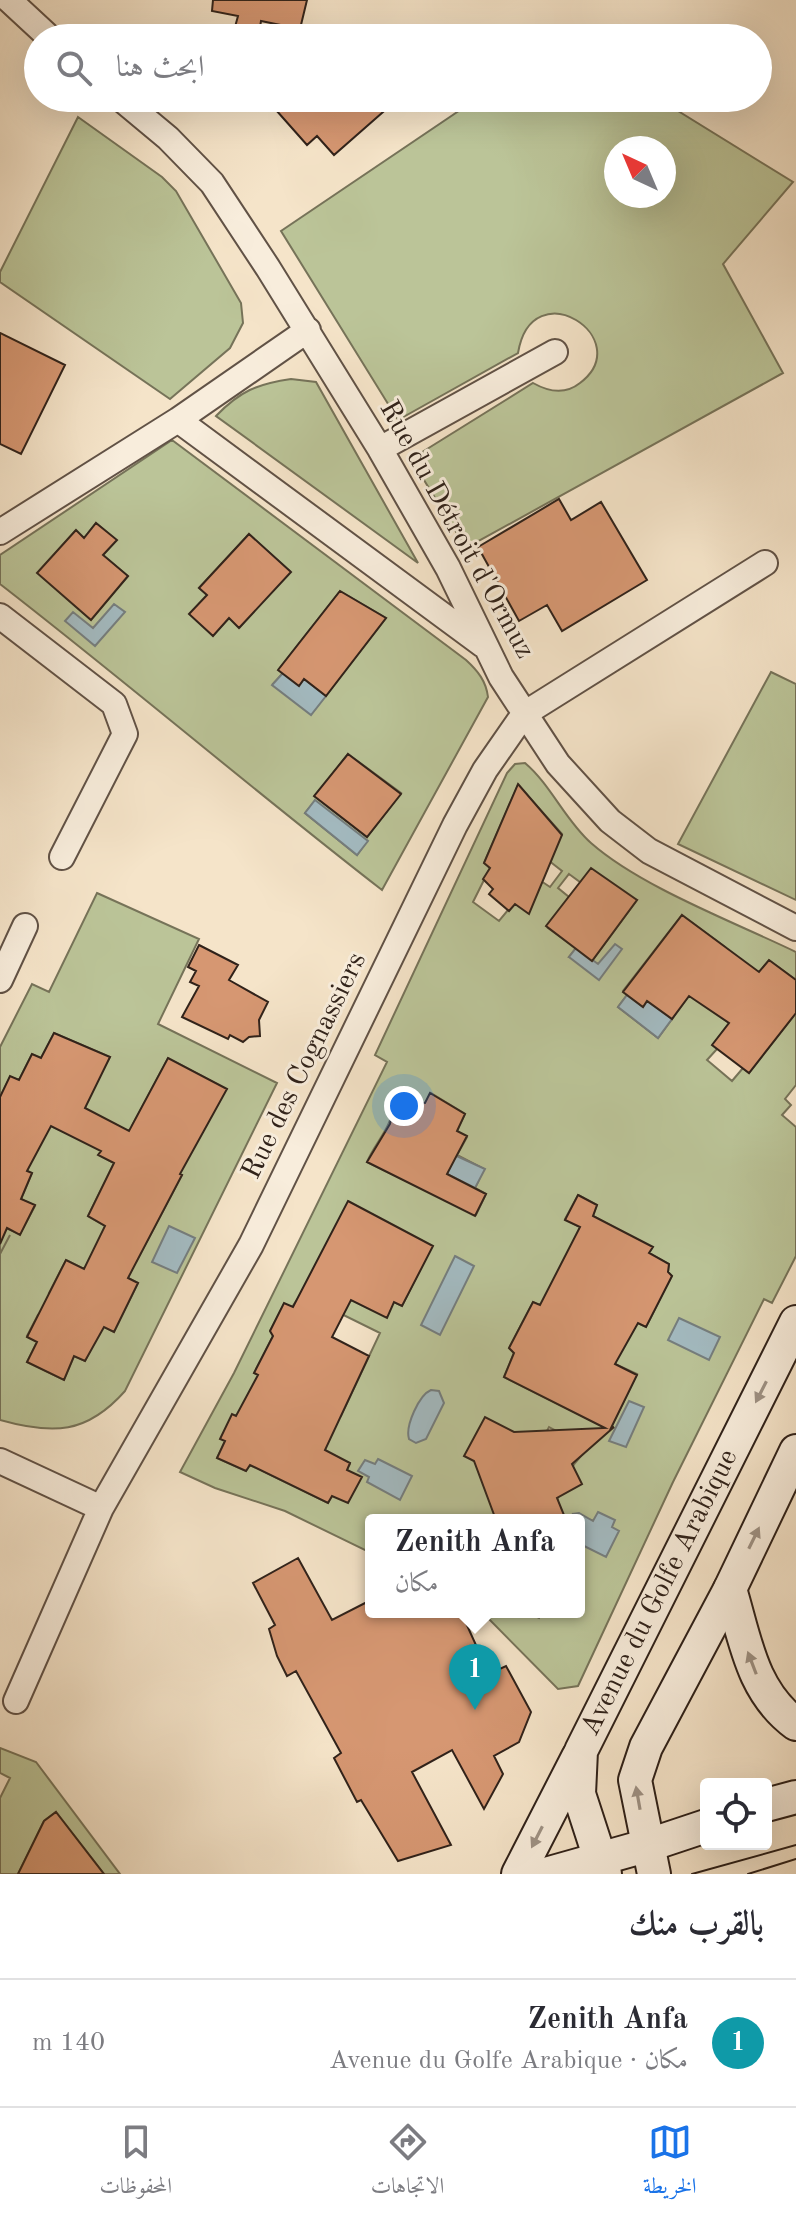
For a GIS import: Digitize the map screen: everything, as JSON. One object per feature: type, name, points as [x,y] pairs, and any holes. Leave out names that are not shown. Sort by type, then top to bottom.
[{"type":"street","points":[[9,0],[35,24]]},
{"type":"street","name":"Rue du Détroit d'Ormuz","points":[[137,112],[168,138],[212,183],[308,330],[448,568],[485,647],[524,714],[565,773],[610,821],[633,839],[677,867],[796,928]]},
{"type":"street","points":[[0,532],[178,420],[308,330]]},
{"type":"street","points":[[380,449],[555,352]]},
{"type":"street","points":[[178,420],[485,647]]},
{"type":"street","name":"Rue des Cognassiers","points":[[16,1701],[101,1508],[251,1245],[455,825],[493,757],[524,714],[765,563]]},
{"type":"street","points":[[0,616],[114,704],[125,734],[62,857]]},
{"type":"street","points":[[0,980],[25,926]]},
{"type":"street","name":"Avenue du Golfe Arabique","points":[[604,1866],[579,1794],[581,1751],[796,1322]]},
{"type":"street","name":"Avenue du Golfe Arabique","points":[[651,1860],[635,1780],[646,1747],[730,1589],[796,1451]]},
{"type":"street","points":[[0,1461],[101,1508]]},
{"type":"street","points":[[730,1589],[750,1663],[766,1694],[796,1724]]},
{"type":"street","points":[[518,1874],[581,1751]]},
{"type":"street","points":[[772,1803],[796,1797]]},
{"type":"street","points":[[546,1874],[651,1860],[700,1830]]},
{"type":"green space","points":[[457,112],[680,112],[793,182],[723,264],[783,373],[466,548],[411,459],[533,383],[557,391],[580,383],[595,366],[597,348],[590,332],[576,320],[559,314],[542,316],[527,328],[518,353],[398,420],[281,231]]},
{"type":"green space","points":[[78,117],[162,177],[176,191],[241,303],[243,323],[230,348],[170,399],[0,282],[0,272]]},
{"type":"green space","points":[[291,379],[316,382],[418,563],[216,416],[250,390]]},
{"type":"green space","points":[[172,440],[466,660],[481,677],[488,697],[382,890],[0,584],[0,555]],"holes":[[[96,523],[116,540],[103,555],[128,576],[91,619],[38,573],[75,531],[84,538]],[[249,534],[290,571],[240,627],[229,618],[213,635],[207,595],[199,588]],[[340,591],[386,618],[311,714],[273,684],[283,673],[279,669]],[[348,754],[401,793],[367,837],[315,796]],[[315,801],[367,841],[357,855],[305,813]]]},
{"type":"green space","points":[[771,672],[796,684],[796,900],[678,844]]},
{"type":"green space","points":[[525,763],[582,834],[635,874],[796,952],[796,980],[769,960],[722,1018],[729,1023],[713,1045],[717,1049],[707,1060],[732,1081],[743,1068],[749,1073],[796,1013],[796,1085],[785,1099],[791,1105],[782,1115],[796,1127],[796,1256],[772,1303],[764,1299],[673,1482],[578,1686],[558,1689],[488,1618],[585,1618],[585,1535],[594,1521],[585,1518],[585,1514],[555,1514],[564,1480],[589,1448],[549,1427],[541,1442],[474,1461],[538,1514],[365,1514],[365,1550],[285,1511],[215,1488],[180,1472],[234,1373],[387,1062],[375,1055],[507,773],[515,764]],"holes":[[[518,785],[562,834],[548,860],[562,871],[550,887],[535,877],[499,921],[473,902],[490,868],[484,863]],[[569,874],[580,882],[637,900],[592,961],[598,964],[569,957],[576,948],[548,928],[569,897],[558,888]],[[682,915],[725,947],[658,1038],[618,1007],[627,995],[623,991]],[[431,1093],[465,1114],[457,1131],[467,1137],[457,1155],[484,1169],[475,1188],[486,1194],[476,1215],[367,1162],[388,1126],[393,1101],[423,1107]],[[578,1195],[597,1205],[593,1216],[652,1248],[649,1253],[669,1264],[668,1272],[672,1276],[646,1327],[570,1292],[580,1227],[565,1219]],[[432,1246],[402,1306],[377,1294]],[[301,1294],[380,1333],[341,1416],[254,1373],[273,1336],[270,1331],[284,1304],[292,1307]],[[533,1302],[582,1326],[615,1364],[637,1374],[610,1430],[504,1377],[514,1353],[509,1348]],[[225,1441],[350,1463],[328,1503],[250,1465],[246,1471],[217,1458]]]},
{"type":"green space","points":[[97,893],[199,939],[158,1024],[277,1083],[125,1391],[97,1416],[68,1427],[37,1428],[0,1420],[0,1238],[6,1228],[20,1234],[35,1206],[21,1199],[32,1173],[0,1158],[51,1126],[66,1133],[110,1057],[54,1033],[41,1058],[32,1054],[19,1080],[10,1077],[0,1097],[0,1047],[32,984],[49,992]],"holes":[[[168,1058],[226,1089],[133,1124]],[[115,1124],[155,1159],[182,1175],[137,1260],[105,1226],[88,1216],[114,1163],[99,1155]],[[66,1260],[98,1276],[104,1266],[138,1283],[114,1332],[103,1326],[85,1361],[74,1356],[64,1380],[27,1362],[37,1342],[27,1336],[38,1315],[43,1316],[53,1295],[49,1293]]]},
{"type":"green space","points":[[0,1748],[36,1762],[120,1874],[104,1874],[56,1812],[44,1821],[18,1874],[0,1874],[0,1798],[10,1778],[0,1773]]},
{"type":"water","points":[[114,604],[125,612],[95,646],[65,621],[73,612],[93,628]]},
{"type":"water","points":[[283,673],[299,685],[304,679],[326,696],[311,715],[272,685]]},
{"type":"water","points":[[315,800],[368,841],[357,855],[305,813]]},
{"type":"water","points":[[615,944],[622,949],[599,980],[569,957],[576,948],[598,964]]},
{"type":"water","points":[[627,995],[643,1007],[647,1001],[672,1019],[658,1038],[618,1007]]},
{"type":"water","points":[[448,1152],[485,1169],[475,1188],[439,1170]]},
{"type":"water","points":[[169,1226],[195,1238],[177,1273],[152,1262]]},
{"type":"water","points":[[455,1256],[474,1266],[440,1335],[421,1325]]},
{"type":"water","points":[[679,1318],[720,1337],[709,1360],[668,1340]]},
{"type":"water","points":[[431,1390],[439,1391],[444,1403],[426,1439],[416,1443],[409,1439],[411,1419],[422,1398]]},
{"type":"water","points":[[629,1401],[644,1407],[626,1447],[609,1441]]},
{"type":"water","points":[[378,1459],[412,1476],[400,1500],[367,1482],[369,1477],[358,1471],[365,1460],[375,1464]]},
{"type":"water","points":[[598,1512],[615,1520],[612,1527],[619,1531],[606,1557],[585,1546],[585,1516],[593,1521]]},
{"type":"building","points":[[213,0],[307,0],[301,24],[261,21],[260,24],[236,24],[238,16],[212,11]]},
{"type":"building","points":[[278,112],[383,112],[334,155],[317,136],[307,145]]},
{"type":"building","points":[[0,333],[65,365],[21,454],[0,444]]},
{"type":"building","points":[[559,499],[571,520],[601,502],[647,580],[562,631],[547,605],[519,621],[478,547]]},
{"type":"building","points":[[96,523],[117,540],[103,555],[128,576],[91,620],[37,573],[76,530],[84,538]]},
{"type":"building","points":[[249,534],[291,572],[239,628],[229,618],[213,636],[189,614],[207,595],[199,588]]},
{"type":"building","points":[[340,591],[386,618],[326,696],[304,679],[299,686],[278,670]]},
{"type":"building","points":[[348,754],[401,794],[367,837],[314,796]]},
{"type":"building","points":[[518,784],[562,835],[529,914],[515,904],[509,911],[489,894],[493,889],[483,879],[490,868],[484,863]]},
{"type":"building","points":[[591,868],[637,900],[592,961],[546,926]]},
{"type":"building","points":[[682,915],[759,972],[769,960],[796,980],[796,1013],[749,1073],[712,1045],[729,1023],[689,996],[672,1019],[647,1001],[643,1007],[623,992]]},
{"type":"building","points":[[199,945],[238,965],[229,980],[268,1002],[259,1020],[260,1036],[249,1037],[243,1042],[230,1035],[228,1039],[182,1017],[199,986],[190,982],[196,971],[188,967]]},
{"type":"building","points":[[54,1033],[110,1057],[85,1108],[129,1131],[168,1058],[227,1089],[128,1278],[138,1283],[114,1332],[104,1327],[85,1361],[74,1356],[64,1380],[27,1362],[37,1342],[27,1337],[66,1260],[84,1269],[105,1226],[88,1216],[114,1163],[98,1155],[101,1151],[51,1126],[27,1171],[32,1173],[21,1199],[35,1205],[20,1235],[7,1228],[0,1244],[0,1097],[10,1076],[19,1080],[32,1054],[41,1058]]},
{"type":"building","points":[[430,1093],[465,1114],[457,1131],[467,1136],[447,1174],[486,1194],[475,1216],[367,1162],[390,1124],[395,1100],[425,1103]]},
{"type":"building","points":[[578,1195],[597,1205],[593,1216],[653,1247],[649,1253],[669,1264],[668,1272],[672,1276],[646,1327],[638,1323],[615,1364],[637,1375],[611,1428],[614,1427],[572,1464],[582,1484],[557,1498],[564,1514],[494,1514],[474,1461],[464,1456],[485,1417],[514,1432],[605,1428],[504,1377],[514,1353],[509,1348],[533,1302],[540,1305],[580,1227],[565,1220]]},
{"type":"building","points":[[348,1201],[433,1246],[402,1306],[394,1302],[387,1318],[351,1300],[332,1337],[369,1356],[325,1450],[350,1463],[347,1470],[362,1477],[348,1503],[332,1496],[328,1503],[250,1465],[246,1471],[217,1458],[225,1441],[220,1439],[232,1414],[236,1416],[258,1375],[254,1373],[273,1336],[270,1331],[284,1303],[293,1307]]},
{"type":"building","points":[[298,1558],[332,1620],[365,1603],[365,1618],[464,1618],[489,1674],[506,1666],[531,1712],[519,1742],[494,1756],[503,1774],[484,1809],[452,1750],[412,1772],[451,1845],[398,1861],[361,1800],[357,1802],[334,1758],[341,1753],[296,1671],[287,1676],[269,1629],[275,1625],[253,1583]]},
{"type":"building","points":[[56,1812],[104,1874],[18,1874],[44,1821]]},
{"type":"tram line","points":[[692,1874],[796,1845]]},
{"type":"tram line","points":[[748,1874],[796,1859]]},
{"type":"place","name":"Zenith Anfa","points":[[475,1710]]}]
